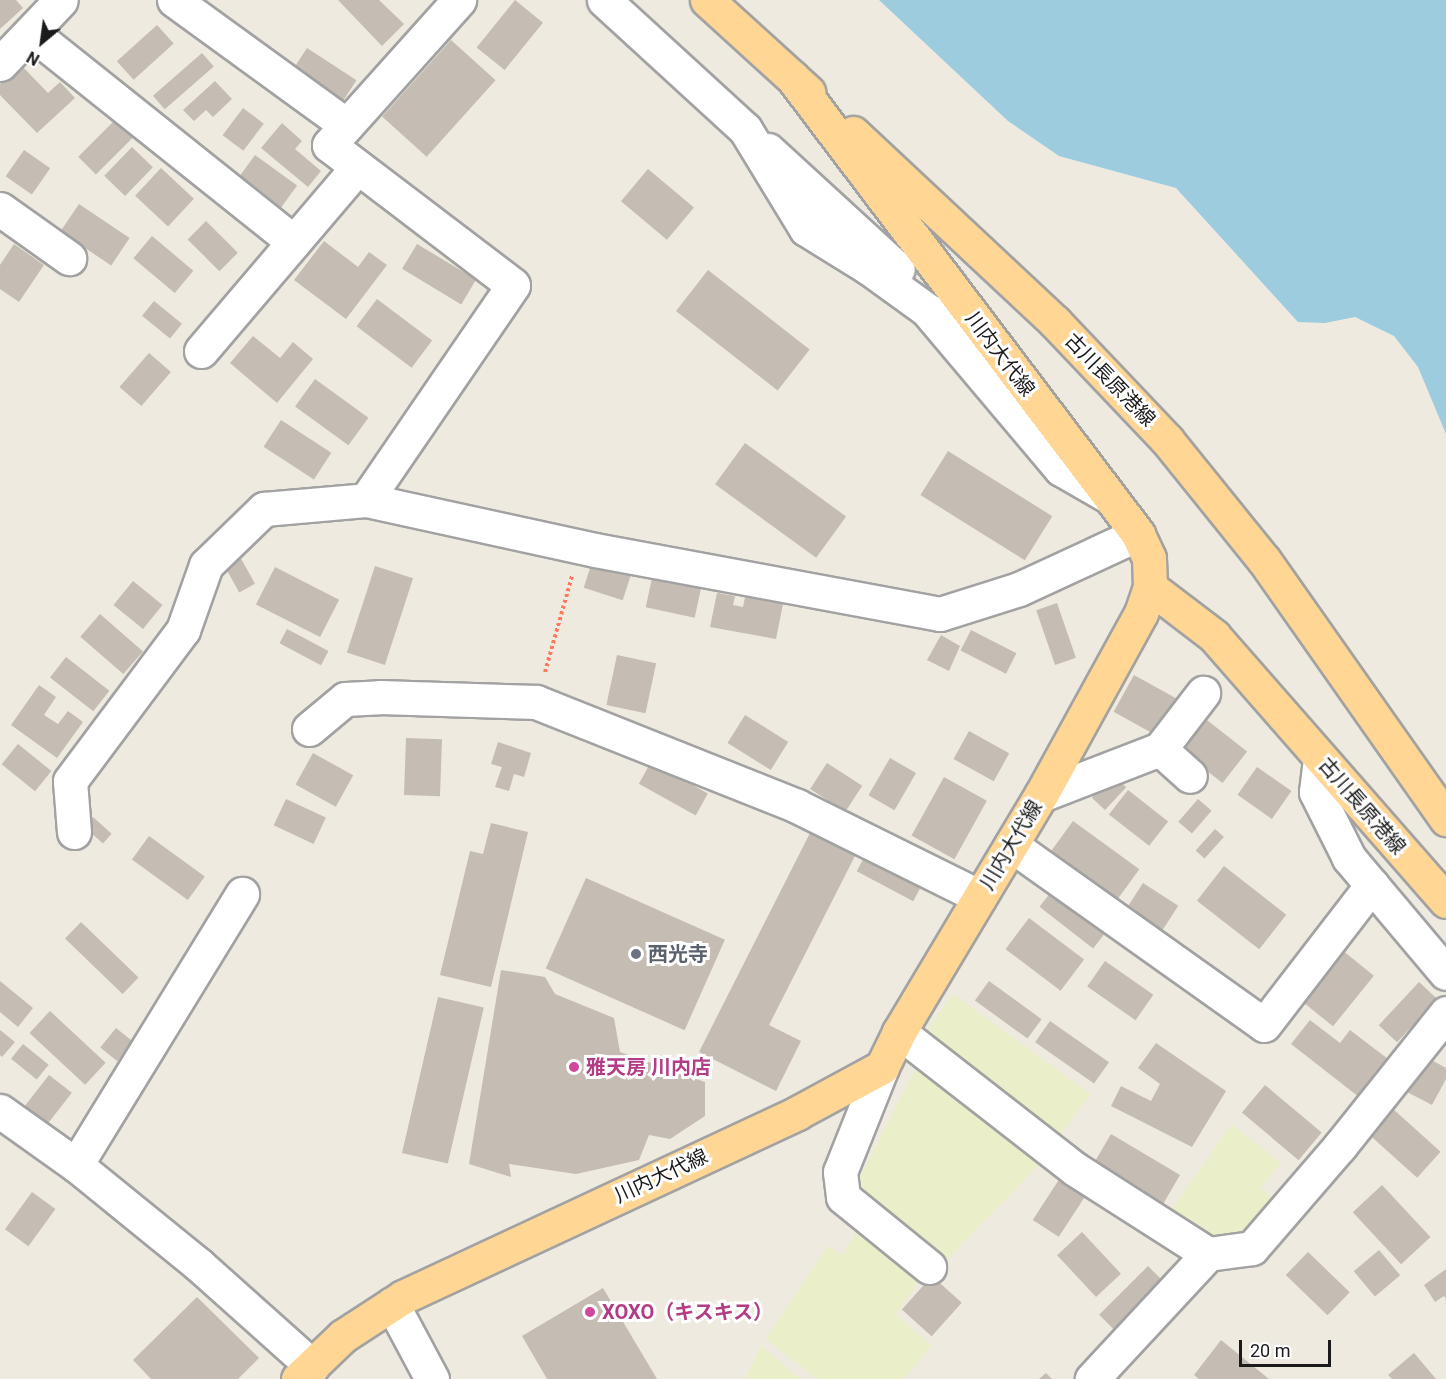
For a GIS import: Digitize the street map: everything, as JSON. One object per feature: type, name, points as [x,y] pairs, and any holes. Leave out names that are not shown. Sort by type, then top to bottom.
[{"type":"main road","name":"古川長原港線","points":[[707,0],[1055,322],[1167,440],[1264,560],[1446,819]]},
{"type":"main road","name":"川内大代線","points":[[305,1372],[343,1336],[392,1304],[797,1113],[882,1067],[899,1032],[1041,795],[1141,613],[1150,587],[1149,558],[1138,534],[792,77]]},
{"type":"main road","name":"古川長原港線","points":[[1150,587],[1214,636],[1446,901]]},
{"type":"street","points":[[0,64],[61,0]]},
{"type":"street","points":[[174,0],[346,125]]},
{"type":"street","points":[[366,500],[513,285],[329,145],[459,0]]},
{"type":"street","points":[[604,0],[745,129],[806,229],[869,268],[927,310],[1061,469],[1108,496]]},
{"type":"street","points":[[32,33],[294,242]]},
{"type":"street","points":[[201,351],[357,168]]},
{"type":"street","points":[[0,209],[69,258]]},
{"type":"street","points":[[74,832],[70,781],[183,630],[206,565],[264,509],[366,500],[580,546],[940,614],[1018,589],[1138,534]]},
{"type":"street","points":[[1041,795],[1160,749],[1203,693]]},
{"type":"street","points":[[309,729],[345,699],[380,697],[536,702],[796,806],[980,897]]},
{"type":"street","points":[[1160,749],[1190,776]]},
{"type":"street","points":[[1320,759],[1316,792],[1349,858],[1446,973]]},
{"type":"street","points":[[1011,845],[1264,1025],[1372,885]]},
{"type":"street","points":[[76,1164],[242,894]]},
{"type":"street","points":[[1092,1379],[1208,1254],[1252,1248],[1340,1146],[1446,1012]]},
{"type":"street","points":[[899,1032],[1075,1169],[1208,1254]]},
{"type":"street","points":[[882,1067],[840,1172],[843,1197],[928,1267]]},
{"type":"street","points":[[0,1111],[76,1164],[199,1265],[305,1372]]},
{"type":"street","points":[[392,1304],[432,1379]]},
{"type":"path","points":[[536,702],[580,546]]},
{"type":"green space","points":[[953,994],[1091,1094],[1058,1138],[921,1038]]},
{"type":"green space","points":[[921,1058],[1044,1160],[947,1260],[868,1201],[857,1183]]},
{"type":"green space","points":[[1232,1124],[1281,1163],[1261,1188],[1279,1204],[1248,1239],[1220,1243],[1171,1210]]},
{"type":"green space","points":[[863,1221],[924,1275],[896,1314],[932,1346],[904,1379],[817,1379],[766,1339],[828,1246],[843,1255]]},
{"type":"green space","points":[[761,1346],[801,1379],[745,1379]]},
{"type":"water","points":[[879,0],[1446,0],[1446,434],[1418,367],[1394,336],[1355,317],[1325,323],[1298,322],[1176,188],[1059,156],[1008,121]]},
{"type":"building","points":[[0,0],[16,0],[23,8],[0,29]]},
{"type":"building","points":[[338,0],[379,0],[404,24],[382,46]]},
{"type":"building","points":[[515,0],[543,23],[505,70],[477,47]]},
{"type":"building","points":[[157,25],[174,44],[134,80],[117,61]]},
{"type":"building","points":[[451,40],[496,80],[427,157],[382,117]]},
{"type":"building","points":[[307,48],[356,80],[342,102],[293,70]]},
{"type":"building","points":[[202,53],[214,67],[165,109],[153,96]]},
{"type":"building","points":[[20,64],[48,93],[60,82],[75,98],[37,133],[0,95],[0,84]]},
{"type":"building","points":[[215,81],[232,99],[213,117],[206,110],[194,121],[183,110]]},
{"type":"building","points":[[243,108],[264,124],[243,151],[223,135]]},
{"type":"building","points":[[115,120],[133,138],[96,174],[78,157]]},
{"type":"building","points":[[282,123],[302,141],[295,149],[321,171],[308,187],[261,148]]},
{"type":"building","points":[[132,147],[153,167],[125,196],[104,176]]},
{"type":"building","points":[[24,150],[50,168],[32,195],[6,176]]},
{"type":"building","points":[[255,155],[297,186],[281,208],[239,178]]},
{"type":"building","points":[[161,168],[194,199],[168,226],[135,196]]},
{"type":"building","points":[[648,169],[694,208],[667,240],[621,201]]},
{"type":"building","points":[[79,204],[130,238],[111,265],[61,231]]},
{"type":"building","points":[[206,221],[238,253],[219,271],[188,239]]},
{"type":"building","points":[[152,236],[193,271],[175,293],[133,258]]},
{"type":"building","points":[[324,241],[358,267],[369,252],[387,265],[346,319],[294,280]]},
{"type":"building","points":[[14,244],[44,265],[19,302],[0,289],[0,265]]},
{"type":"building","points":[[417,244],[476,280],[461,304],[402,269]]},
{"type":"building","points":[[708,270],[810,349],[778,390],[676,311]]},
{"type":"building","points":[[377,299],[432,341],[412,368],[357,326]]},
{"type":"building","points":[[154,301],[182,324],[170,338],[142,316]]},
{"type":"building","points":[[253,336],[280,358],[293,342],[313,359],[277,403],[230,363]]},
{"type":"building","points":[[149,353],[171,372],[141,406],[119,387]]},
{"type":"building","points":[[315,379],[368,418],[348,445],[295,407]]},
{"type":"building","points":[[281,420],[331,453],[314,480],[264,447]]},
{"type":"building","points":[[745,443],[846,516],[816,558],[715,484]]},
{"type":"building","points":[[948,451],[1052,516],[1025,560],[920,495]]},
{"type":"building","points":[[239,555],[255,584],[239,593],[223,564]]},
{"type":"building","points":[[592,562],[631,575],[623,600],[584,588]]},
{"type":"building","points":[[375,566],[413,578],[385,665],[347,653]]},
{"type":"building","points":[[275,567],[339,600],[320,637],[256,604]]},
{"type":"building","points":[[652,578],[701,588],[695,618],[646,607]]},
{"type":"building","points":[[133,581],[163,605],[143,629],[113,605]]},
{"type":"building","points":[[746,592],[784,599],[776,639],[710,627],[717,593],[735,596],[733,605],[743,607]]},
{"type":"building","points":[[1057,603],[1076,658],[1055,665],[1036,610]]},
{"type":"building","points":[[100,614],[143,651],[123,674],[80,637]]},
{"type":"building","points":[[287,629],[328,651],[321,665],[279,643]]},
{"type":"building","points":[[971,630],[1016,653],[1006,674],[961,650]]},
{"type":"building","points":[[941,635],[960,646],[949,671],[927,660]]},
{"type":"building","points":[[617,655],[656,663],[646,713],[606,705]]},
{"type":"building","points":[[66,657],[109,691],[93,711],[50,677]]},
{"type":"building","points":[[1134,675],[1177,699],[1156,735],[1114,712]]},
{"type":"building","points":[[39,685],[56,697],[44,715],[58,724],[68,711],[83,722],[57,758],[11,725]]},
{"type":"building","points":[[745,715],[788,742],[771,770],[728,743]]},
{"type":"building","points":[[1203,717],[1247,751],[1223,783],[1178,749]]},
{"type":"building","points":[[969,731],[1009,753],[994,781],[953,759]]},
{"type":"building","points":[[406,738],[442,739],[440,796],[404,795]]},
{"type":"building","points":[[498,742],[531,753],[524,777],[514,774],[509,791],[495,787],[502,767],[491,764]]},
{"type":"building","points":[[18,744],[51,771],[35,791],[2,764]]},
{"type":"building","points":[[313,753],[353,775],[336,807],[296,784]]},
{"type":"building","points":[[890,758],[916,773],[894,810],[868,795]]},
{"type":"building","points":[[651,762],[708,794],[696,815],[639,784]]},
{"type":"building","points":[[827,763],[862,786],[845,812],[810,789]]},
{"type":"building","points":[[1257,767],[1291,791],[1272,819],[1237,795]]},
{"type":"building","points":[[1113,775],[1126,787],[1105,810],[1092,798]]},
{"type":"building","points":[[944,777],[987,801],[954,859],[912,836]]},
{"type":"building","points":[[1128,790],[1168,821],[1149,846],[1109,814]]},
{"type":"building","points":[[286,799],[326,818],[314,844],[274,825]]},
{"type":"building","points":[[1198,799],[1212,811],[1192,833],[1178,822]]},
{"type":"building","points":[[93,817],[112,834],[103,843],[84,827]]},
{"type":"building","points":[[1073,821],[1139,869],[1116,901],[1050,853]]},
{"type":"building","points":[[491,823],[528,832],[491,987],[440,975],[470,851],[483,854]]},
{"type":"building","points":[[812,829],[857,852],[769,1025],[801,1041],[776,1091],[699,1052]]},
{"type":"building","points":[[1215,829],[1224,837],[1205,859],[1196,851]]},
{"type":"building","points":[[149,836],[205,877],[188,900],[132,859]]},
{"type":"building","points":[[868,850],[925,880],[913,901],[857,871]]},
{"type":"building","points":[[1224,866],[1286,915],[1259,949],[1197,901]]},
{"type":"building","name":"西光寺","points":[[586,878],[725,940],[685,1030],[546,968]]},
{"type":"building","points":[[1058,883],[1112,925],[1093,949],[1040,907]]},
{"type":"building","points":[[1143,883],[1178,906],[1162,931],[1127,908]]},
{"type":"building","points":[[1029,918],[1084,960],[1061,991],[1006,949]]},
{"type":"building","points":[[81,922],[139,978],[123,994],[65,939]]},
{"type":"building","points":[[1342,950],[1374,976],[1333,1026],[1301,1001]]},
{"type":"building","points":[[1105,961],[1153,995],[1136,1020],[1087,986]]},
{"type":"building","name":"雅天房 川内店","points":[[501,970],[545,977],[555,994],[614,1018],[620,1052],[705,1082],[705,1116],[670,1139],[649,1135],[639,1160],[576,1174],[509,1164],[511,1177],[469,1164]]},
{"type":"building","points":[[0,981],[33,1008],[18,1027],[0,1012]]},
{"type":"building","points":[[989,981],[1042,1019],[1027,1039],[975,1000]]},
{"type":"building","points":[[1419,982],[1437,999],[1397,1042],[1379,1025]]},
{"type":"building","points":[[438,997],[484,1008],[448,1163],[402,1153]]},
{"type":"building","points":[[50,1011],[106,1063],[85,1085],[30,1033]]},
{"type":"building","points":[[1310,1020],[1340,1043],[1350,1030],[1388,1059],[1359,1097],[1291,1044]]},
{"type":"building","points":[[1050,1021],[1109,1062],[1094,1084],[1035,1042]]},
{"type":"building","points":[[116,1028],[133,1042],[117,1061],[100,1047]]},
{"type":"building","points":[[0,1030],[15,1042],[2,1057],[0,1055]]},
{"type":"building","points":[[1156,1043],[1226,1091],[1192,1147],[1111,1106],[1121,1086],[1151,1101],[1160,1084],[1138,1068]]},
{"type":"building","points":[[23,1044],[49,1065],[37,1080],[11,1059]]},
{"type":"building","points":[[1426,1057],[1446,1068],[1446,1079],[1432,1105],[1407,1092]]},
{"type":"building","points":[[49,1075],[72,1093],[44,1128],[21,1110]]},
{"type":"building","points":[[1265,1085],[1322,1133],[1299,1160],[1242,1113]]},
{"type":"building","points":[[1393,1109],[1441,1152],[1417,1178],[1370,1135]]},
{"type":"building","points":[[1111,1134],[1180,1175],[1159,1211],[1094,1163]]},
{"type":"building","points":[[1060,1178],[1086,1195],[1059,1237],[1033,1220]]},
{"type":"building","points":[[1382,1185],[1430,1237],[1401,1264],[1353,1212]]},
{"type":"building","points":[[32,1192],[55,1209],[28,1246],[5,1229]]},
{"type":"building","points":[[1082,1232],[1121,1274],[1096,1297],[1057,1255]]},
{"type":"building","points":[[1379,1250],[1400,1275],[1375,1296],[1354,1271]]},
{"type":"building","points":[[1308,1252],[1350,1292],[1327,1315],[1286,1275]]},
{"type":"building","points":[[1148,1266],[1167,1285],[1118,1334],[1099,1315]]},
{"type":"building","points":[[1446,1269],[1446,1299],[1444,1296],[1435,1302],[1424,1285]]},
{"type":"building","points":[[932,1276],[962,1303],[932,1336],[902,1309]]},
{"type":"building","name":"XOXO（キスキス）","points":[[603,1288],[657,1379],[547,1379],[522,1336]]},
{"type":"building","points":[[197,1297],[259,1358],[238,1379],[151,1379],[133,1360]]},
{"type":"building","points":[[1221,1340],[1269,1379],[1199,1379],[1194,1375]]},
{"type":"building","points":[[1414,1353],[1436,1379],[1392,1379],[1388,1375]]},
{"type":"building","points":[[1046,1373],[1052,1379],[1039,1379]]},
{"type":"place","name":"西光寺","points":[[636,954]]},
{"type":"place","name":"雅天房 川内店","points":[[574,1067]]},
{"type":"place","name":"XOXO（キスキス）","points":[[590,1312]]}]
